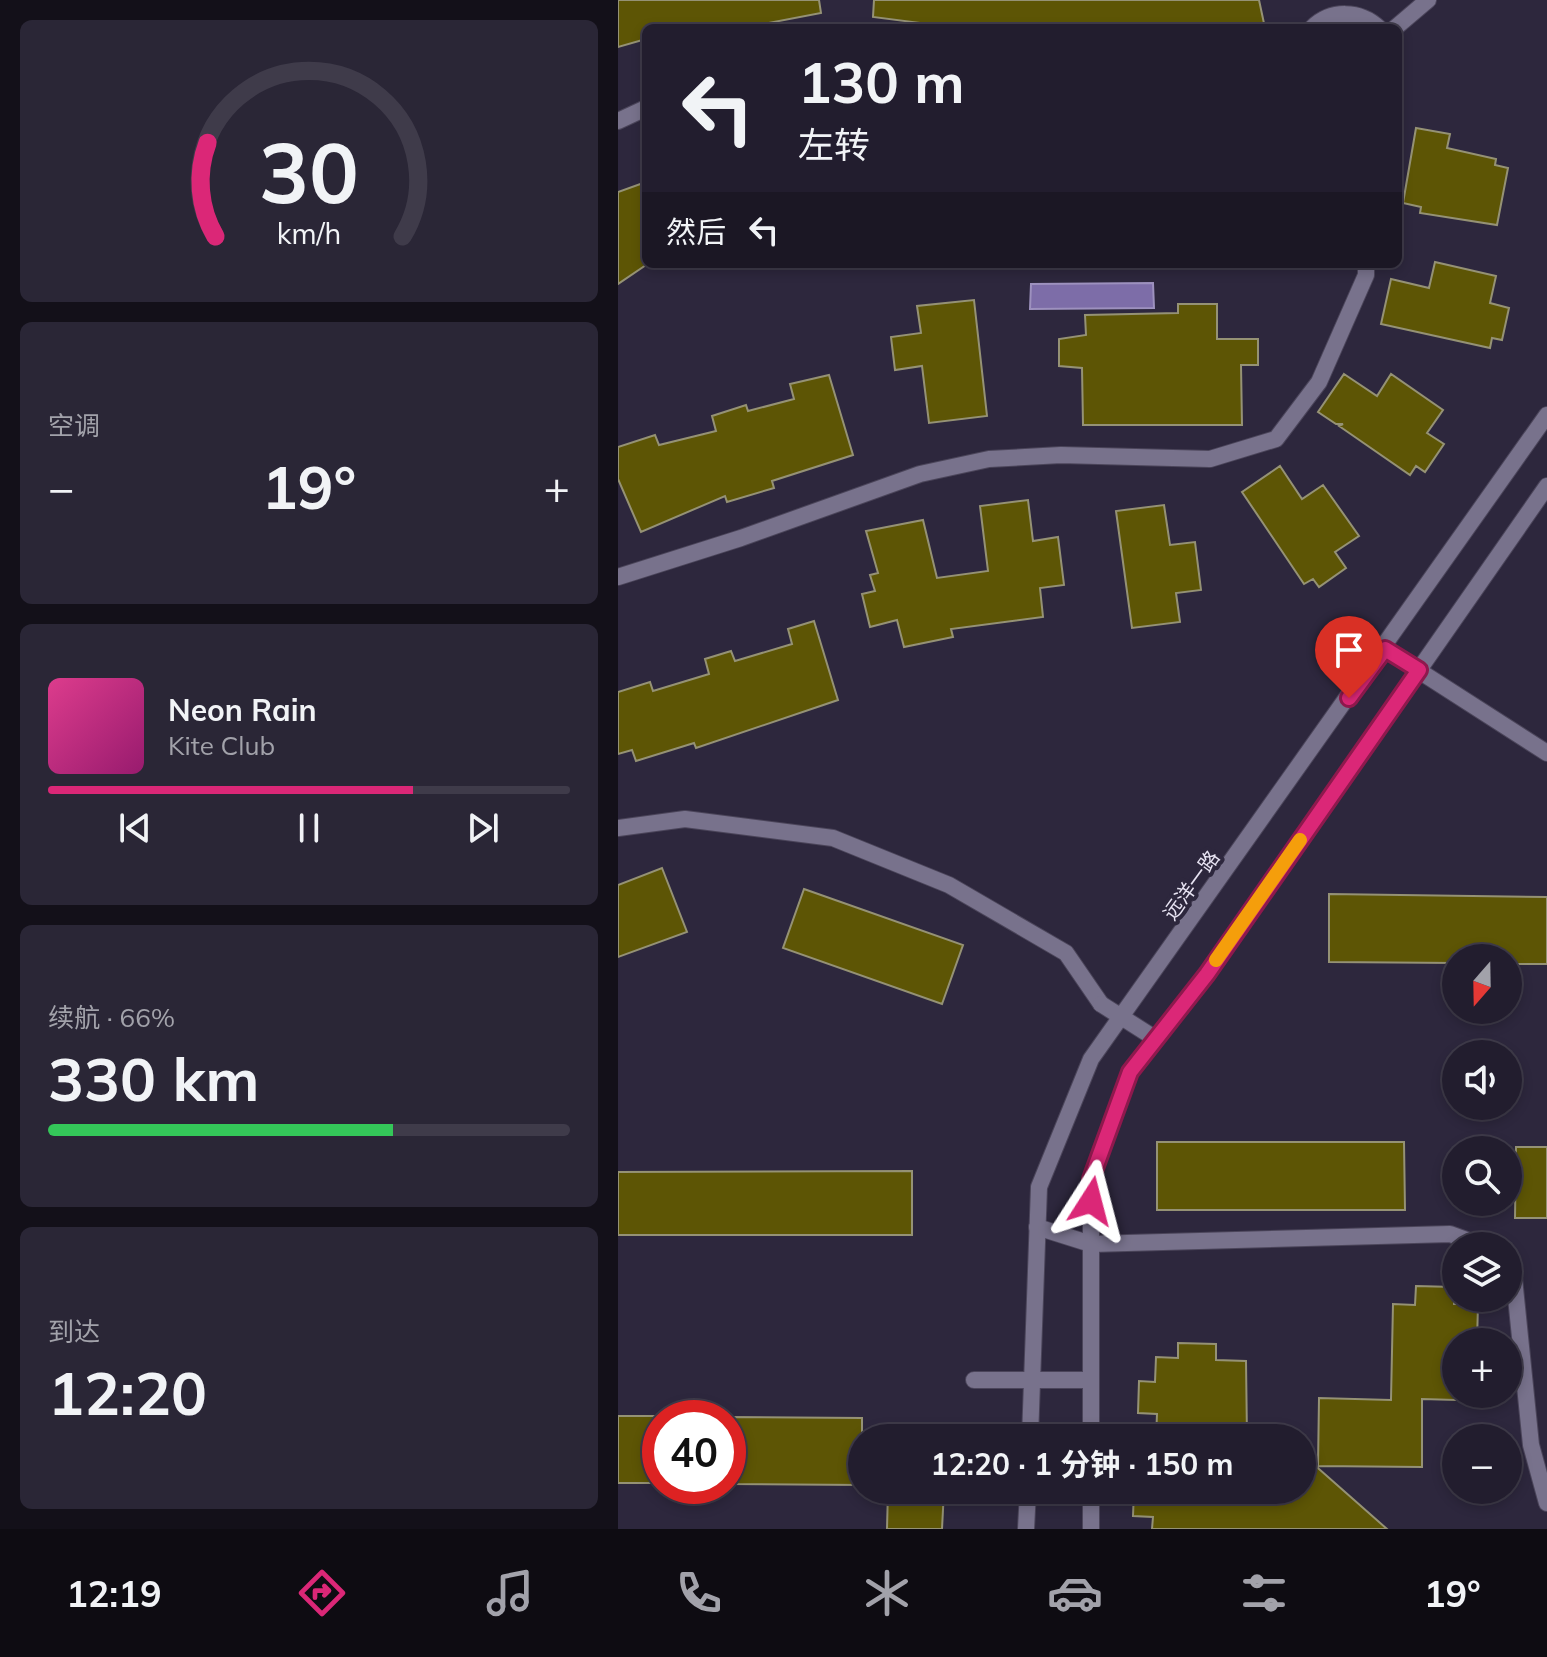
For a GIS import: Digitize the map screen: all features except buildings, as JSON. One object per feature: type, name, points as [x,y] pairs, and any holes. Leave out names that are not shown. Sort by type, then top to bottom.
[{"type":"street","points":[[1400,24],[1428,0]]},
{"type":"street","points":[[1318,24],[1333,15],[1347,13],[1363,16],[1374,24]]},
{"type":"street","points":[[618,121],[642,110]]},
{"type":"street","points":[[618,577],[741,538],[920,474],[989,459],[1061,455],[1210,459],[1276,439],[1319,382],[1366,275],[1366,268]]},
{"type":"street","name":"远洋一路","points":[[1030,1424],[1039,1187],[1091,1059],[1385,649],[1547,415]]},
{"type":"street","points":[[1091,1424],[1091,1179],[1130,1072],[1207,974],[1547,486]]},
{"type":"street","points":[[1385,649],[1547,753]]},
{"type":"street","points":[[618,828],[685,819],[833,838],[949,885],[1066,953],[1101,1004],[1156,1039]]},
{"type":"street","points":[[1037,1227],[1091,1244],[1442,1234]]},
{"type":"street","points":[[1517,1312],[1531,1445],[1547,1503]]},
{"type":"street","points":[[974,1380],[1091,1380]]},
{"type":"street","points":[[1026,1529],[1027,1504]]},
{"type":"street","points":[[1091,1504],[1091,1529]]},
{"type":"shaded area","points":[[1153,283],[1154,308],[1030,309],[1031,284]]},
{"type":"slow traffic","points":[[1216,960],[1300,840]]},
{"type":"route","points":[[1091,1201],[1091,1179],[1130,1072],[1207,974],[1419,670],[1385,649],[1349,698]]}]
